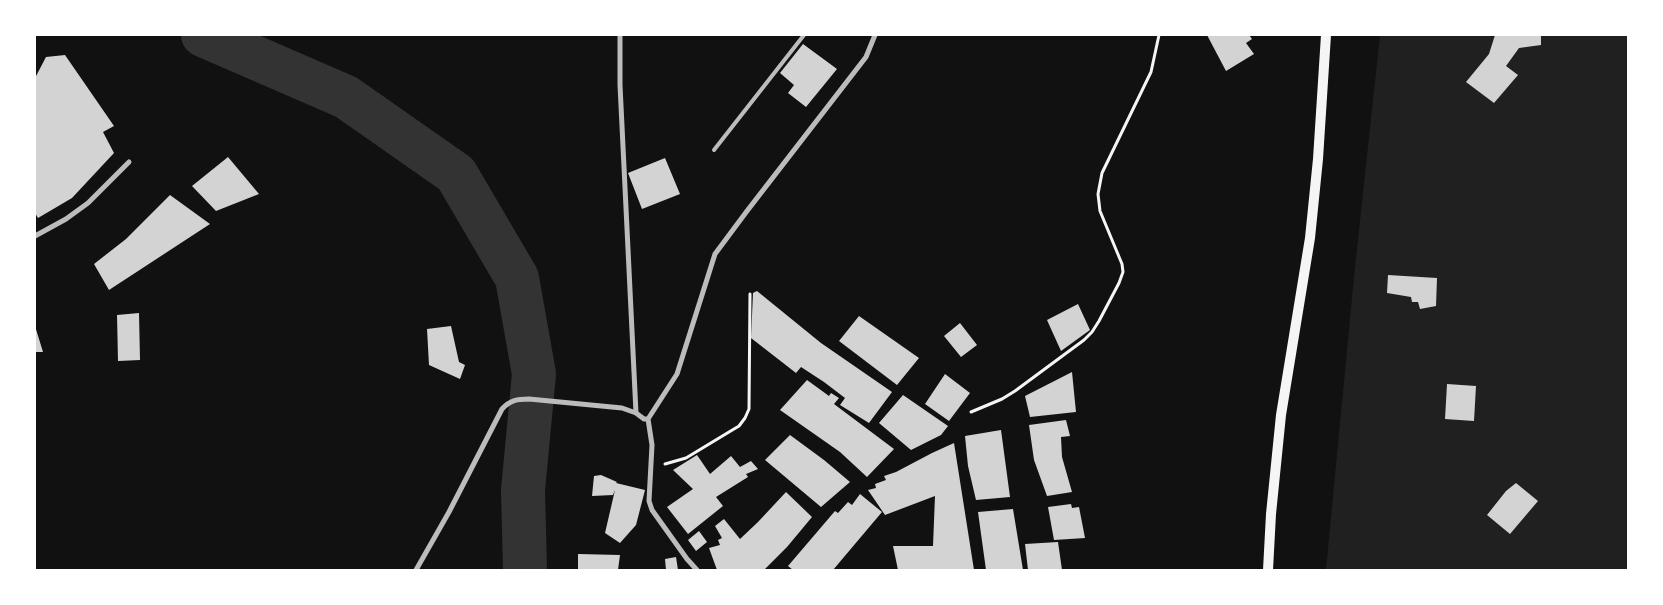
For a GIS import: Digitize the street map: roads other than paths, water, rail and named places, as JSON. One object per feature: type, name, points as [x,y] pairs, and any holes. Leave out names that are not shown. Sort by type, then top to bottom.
[{"type":"main road","points":[[1268,570],[1271,514],[1281,415],[1310,238],[1318,159],[1326,35]]},
{"type":"street","points":[[620,35],[621,95],[636,413]]},
{"type":"street","points":[[697,570],[652,510],[649,501],[652,445],[648,419],[677,374],[715,254],[866,57],[875,35]]},
{"type":"street","points":[[35,236],[88,204],[129,162]]},
{"type":"street","points":[[416,570],[449,512],[502,409],[508,403],[529,398],[622,408],[636,413],[644,419],[648,419]]},
{"type":"lane","points":[[714,150],[804,35]]},
{"type":"waterway","points":[[203,35],[346,97],[456,174],[517,278],[534,374],[523,490],[525,570]]}]
